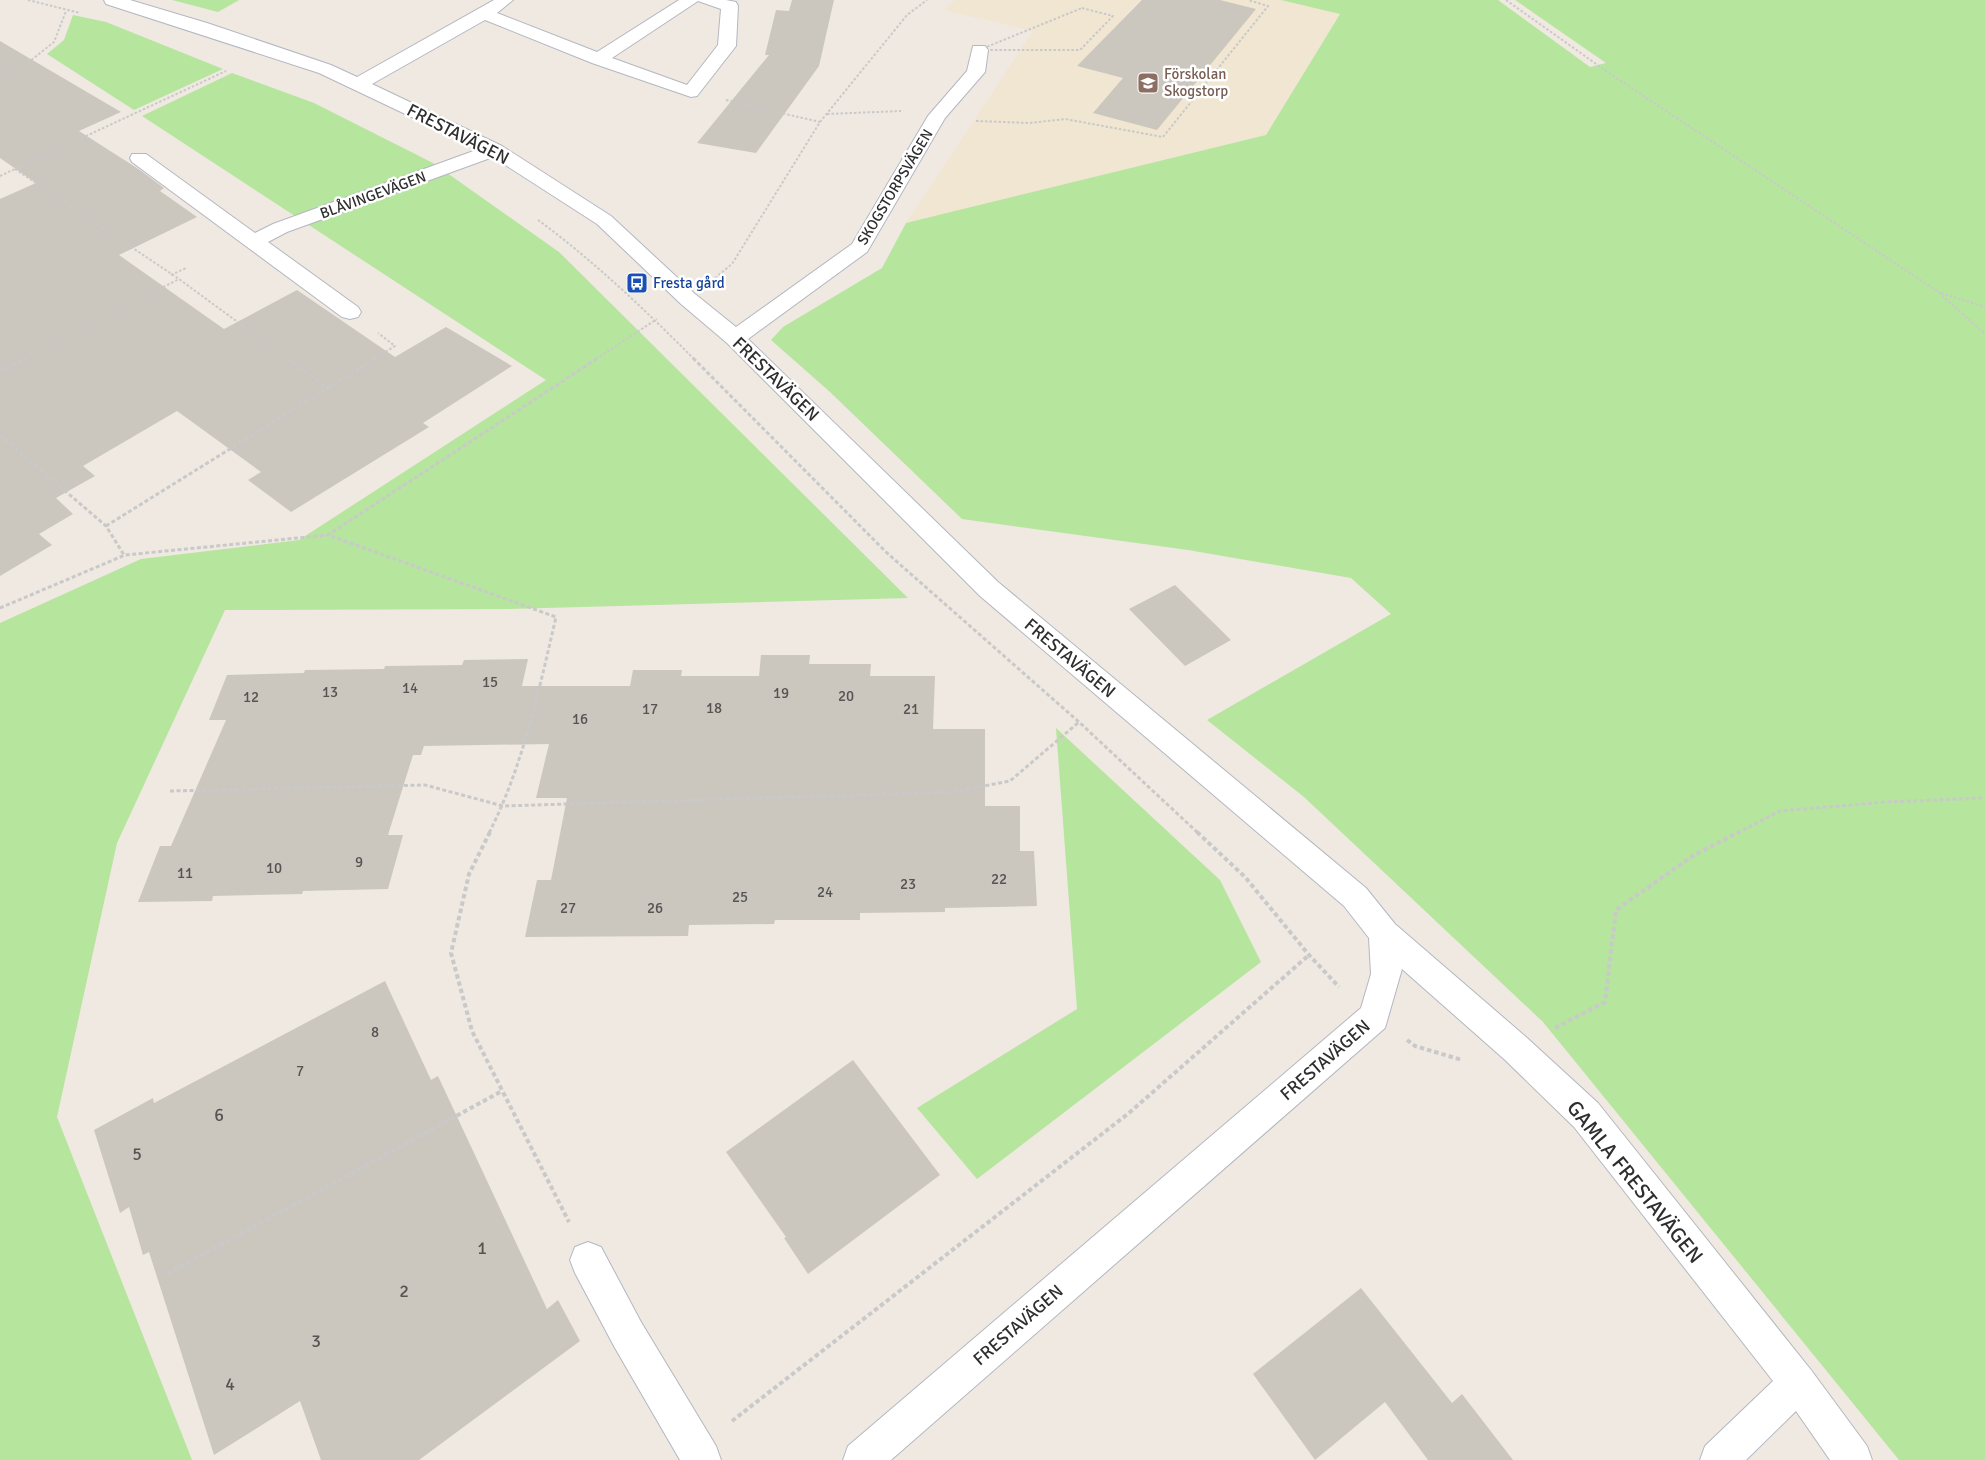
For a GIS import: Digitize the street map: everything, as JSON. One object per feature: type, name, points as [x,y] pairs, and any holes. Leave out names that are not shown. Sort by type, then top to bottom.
[{"type":"street","name":"FRESTAVÄGEN","points":[[112,0],[289,57],[358,84],[495,150],[604,220],[688,299],[735,338],[989,590],[1355,897],[1384,934],[1387,974],[1374,1017],[862,1460]]},
{"type":"street","points":[[358,84],[506,0]]},
{"type":"street","points":[[598,59],[690,0]]},
{"type":"street","points":[[484,14],[598,59],[692,92],[727,46],[730,6],[705,0]]},
{"type":"street","name":"SKOGSTORPSVÄGEN","points":[[735,338],[860,248],[937,116],[976,72],[979,50]]},
{"type":"street","name":"BLÅVINGEVÄGEN","points":[[253,242],[280,228],[495,150]]},
{"type":"street","points":[[138,158],[350,312]]},
{"type":"street","name":"GAMLA FRESTAVÄGEN","points":[[1384,934],[1515,1048],[1586,1116],[1798,1383],[1853,1460]]},
{"type":"street","points":[[588,1260],[628,1335],[699,1454]]},
{"type":"street","points":[[1720,1460],[1798,1383]]},
{"type":"path","points":[[28,0],[84,14]]},
{"type":"path","points":[[328,535],[656,321],[688,299],[732,264],[820,122],[907,15],[927,0]]},
{"type":"path","points":[[826,114],[889,110],[991,123],[1065,119],[1163,137],[1268,6],[1248,0]]},
{"type":"path","points":[[1506,0],[1614,76],[1937,292],[1985,334]]},
{"type":"path","points":[[1082,8],[1113,16],[1080,50],[979,50],[1082,8]]},
{"type":"path","points":[[0,77],[20,68],[54,42],[66,11]]},
{"type":"path","points":[[0,176],[232,69]]},
{"type":"path","points":[[692,92],[820,122]]},
{"type":"path","points":[[15,169],[172,274],[328,388]]},
{"type":"path","points":[[530,215],[570,243],[656,321],[887,553],[1079,722],[1245,877],[1331,980],[1374,1017],[1415,1046],[1477,1064],[1515,1048],[1605,1002],[1616,910],[1694,855],[1780,812],[1886,802],[1985,798]]},
{"type":"path","points":[[172,274],[186,268]]},
{"type":"path","points":[[0,371],[179,279]]},
{"type":"path","points":[[1937,292],[1985,307]]},
{"type":"path","points":[[106,526],[395,346],[350,312]]},
{"type":"path","points":[[0,435],[106,526],[124,556]]},
{"type":"path","points":[[0,608],[124,556],[328,535],[556,617],[536,701],[503,806],[469,874],[451,953],[472,1031],[588,1260]]},
{"type":"path","points":[[170,791],[425,785],[503,806],[953,792],[1010,781],[1079,722]]},
{"type":"path","points":[[699,1454],[1129,1113],[1309,955]]},
{"type":"path","points":[[167,1274],[502,1091]]},
{"type":"shaded area","name":"Förskolan Skogstorp","points":[[955,0],[1281,0],[1340,13],[1266,135],[906,223],[1033,31],[944,10]]},
{"type":"green space","points":[[172,0],[239,0],[218,12]]},
{"type":"green space","points":[[1281,0],[1498,0],[1590,67],[1606,63],[1515,0],[1985,0],[1985,1460],[1899,1460],[1543,1022],[1304,797],[1207,720],[1391,614],[1351,578],[1188,550],[962,519],[830,392],[771,340],[783,327],[882,268],[906,223],[1266,135],[1340,14]]},
{"type":"green space","points":[[73,15],[106,22],[223,69],[134,110],[47,54],[64,40]]},
{"type":"green space","points":[[232,73],[314,103],[433,163],[559,252],[908,598],[507,609],[225,610],[117,843],[57,1117],[192,1460],[0,1460],[0,623],[141,559],[299,540],[546,380],[142,116]]},
{"type":"green space","points":[[1056,728],[1220,880],[1261,962],[977,1179],[917,1108],[1077,1009]]},
{"type":"building","points":[[792,0],[834,0],[819,66],[756,153],[697,143],[769,55],[765,55],[776,10],[789,11]]},
{"type":"building","points":[[1142,0],[1220,0],[1256,9],[1157,130],[1093,113],[1123,78],[1077,66]]},
{"type":"building","points":[[0,41],[121,112],[79,131],[140,170],[164,188],[160,191],[197,217],[119,255],[224,329],[297,290],[395,357],[446,327],[512,366],[423,423],[429,427],[291,512],[248,480],[261,472],[177,411],[83,466],[95,476],[56,498],[73,514],[39,534],[52,545],[0,576],[0,199],[36,183],[0,158]]},
{"type":"building","points":[[1175,585],[1231,640],[1185,666],[1129,609]]},
{"type":"building","points":[[761,655],[810,655],[809,664],[871,664],[870,676],[935,676],[933,729],[985,729],[985,806],[1020,806],[1020,851],[1034,851],[1037,906],[945,908],[945,912],[860,913],[860,920],[775,920],[774,924],[689,925],[688,936],[525,937],[537,880],[551,880],[567,798],[536,798],[549,744],[424,746],[421,755],[413,755],[388,835],[403,835],[388,889],[303,891],[302,894],[213,896],[212,901],[138,902],[160,846],[171,846],[226,720],[209,720],[227,675],[304,673],[305,670],[384,669],[385,666],[462,665],[464,660],[528,659],[522,686],[630,686],[633,670],[682,670],[681,676],[759,676]]},
{"type":"building","points":[[385,981],[431,1080],[438,1076],[547,1309],[558,1300],[580,1341],[419,1460],[321,1460],[300,1401],[214,1455],[149,1252],[143,1255],[129,1207],[120,1213],[94,1130],[153,1098],[154,1103]]},
{"type":"building","points":[[853,1060],[940,1175],[808,1274],[784,1238],[786,1237],[726,1152]]},
{"type":"building","points":[[1361,1288],[1452,1403],[1462,1394],[1513,1460],[1428,1460],[1385,1402],[1315,1460],[1253,1374]]},
{"type":"place","name":"Förskolan Skogstorp","points":[[1148,83]]},
{"type":"place","name":"Fresta gård","points":[[637,283]]}]
